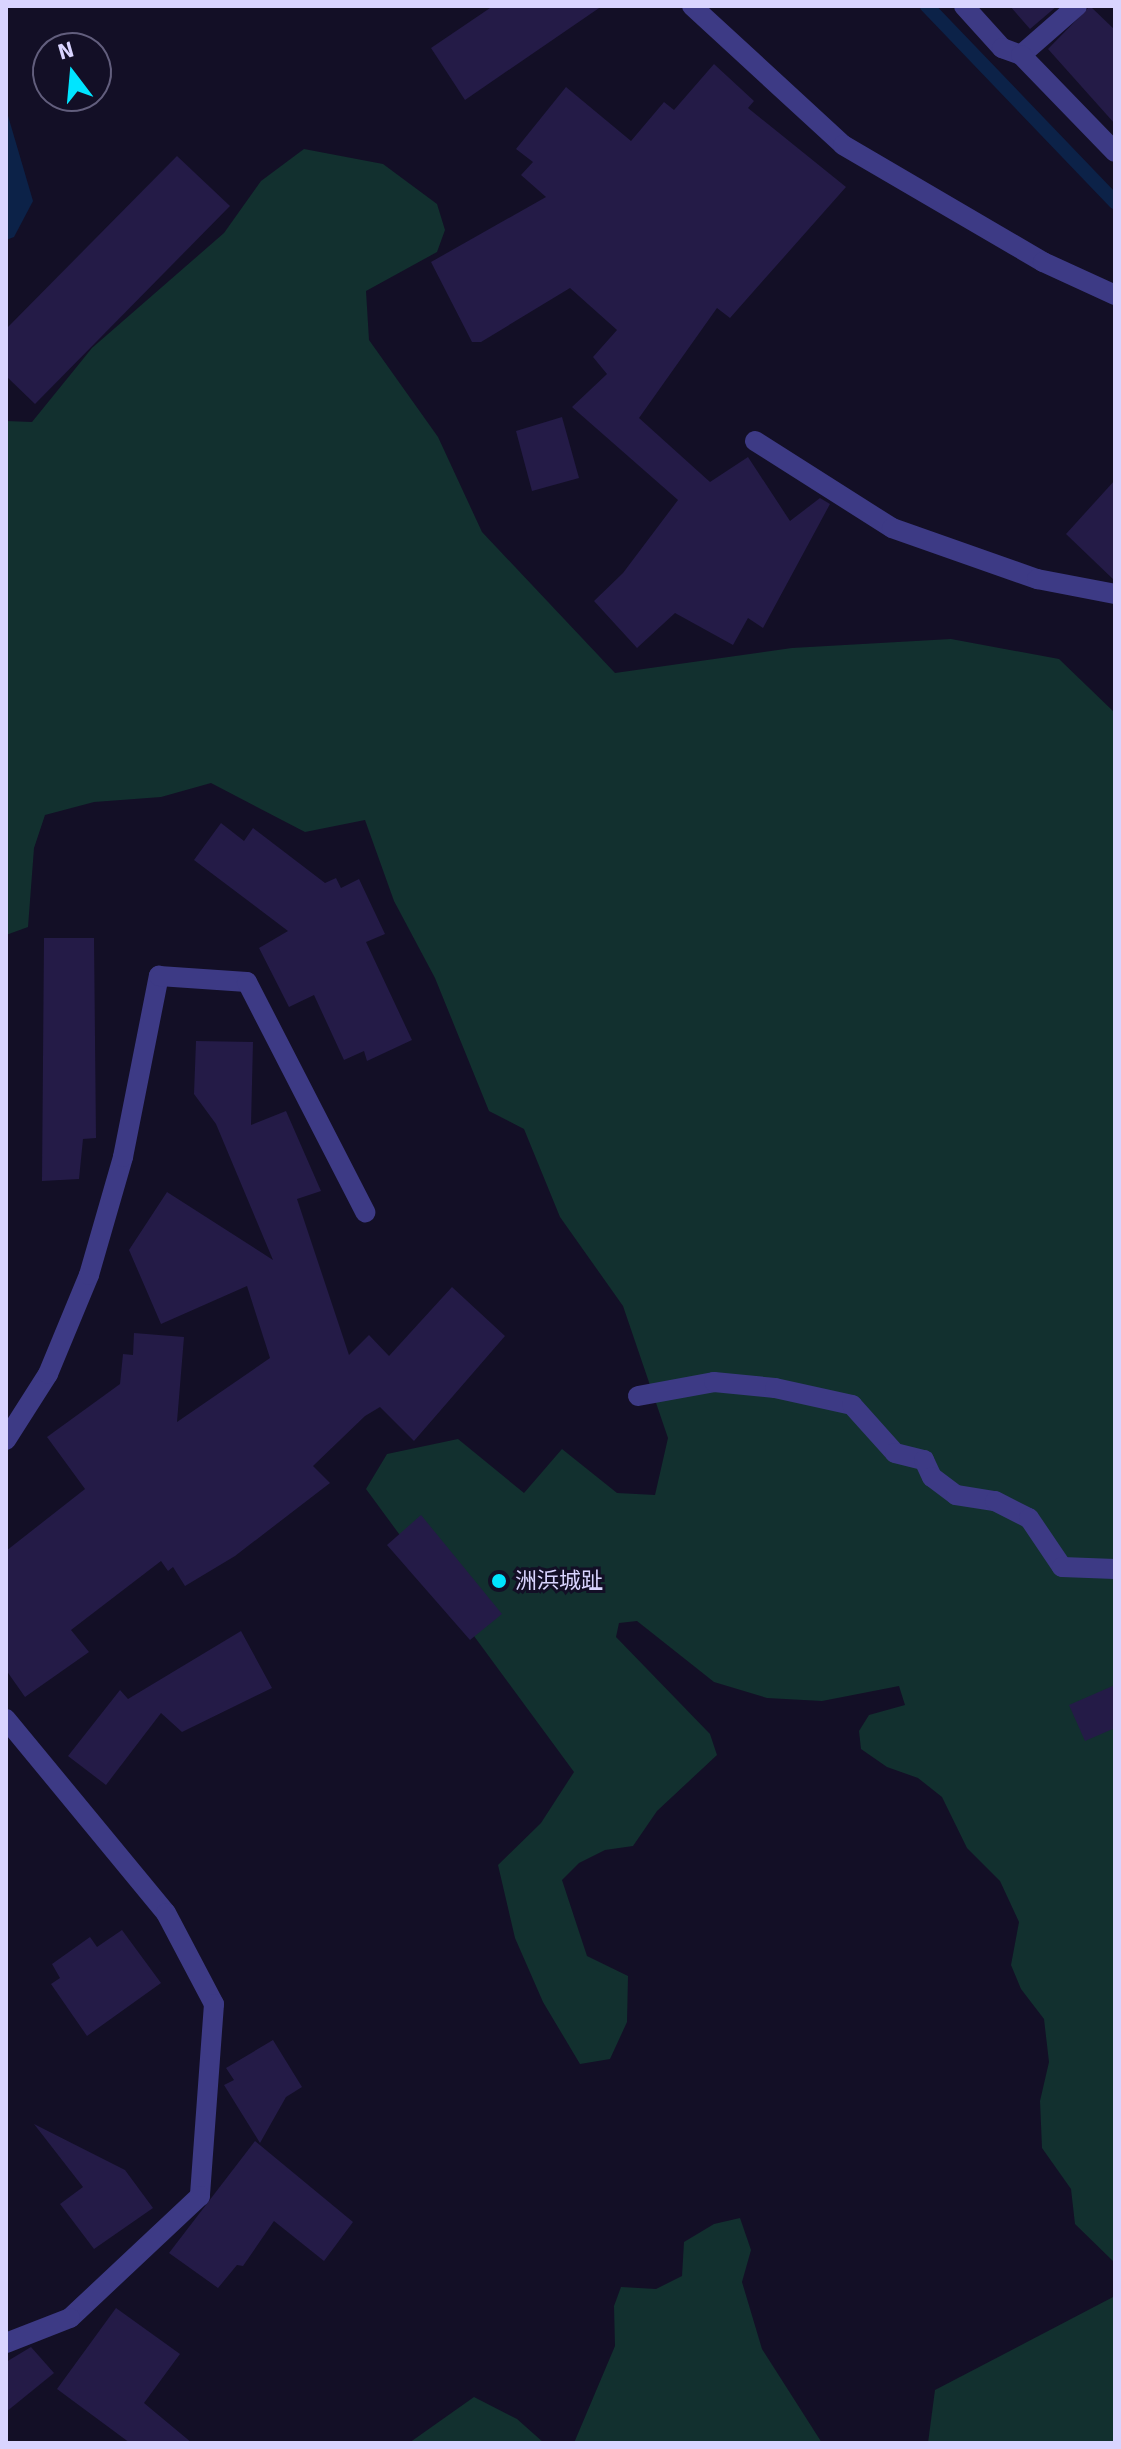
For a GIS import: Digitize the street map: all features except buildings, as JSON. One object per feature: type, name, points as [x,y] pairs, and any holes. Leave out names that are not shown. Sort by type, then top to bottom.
[{"type":"street","points":[[692,6],[843,145],[1043,262],[1115,295]]},
{"type":"street","points":[[964,6],[1002,48],[1021,55],[1115,152]]},
{"type":"street","points":[[1021,55],[1077,6]]},
{"type":"street","points":[[755,441],[892,528],[1037,579],[1115,594]]},
{"type":"street","points":[[6,1440],[48,1374],[89,1275],[123,1157],[159,976],[247,982],[365,1212]]},
{"type":"street","points":[[638,1396],[714,1382],[775,1388],[852,1405],[895,1453],[924,1460],[932,1477],[956,1495],[995,1501],[1029,1518],[1062,1567],[1115,1569]]},
{"type":"street","points":[[6,1719],[166,1913],[214,2004],[200,2196],[70,2318],[6,2343]]},
{"type":"green space","points":[[304,149],[383,164],[437,204],[445,230],[437,252],[366,291],[369,340],[438,437],[482,532],[615,673],[792,648],[951,639],[1059,659],[1115,713],[1115,2263],[1075,2224],[1071,2189],[1042,2148],[1040,2101],[1049,2062],[1044,2019],[1021,1989],[1011,1965],[1019,1922],[1000,1881],[967,1848],[942,1797],[918,1778],[887,1767],[861,1749],[859,1731],[869,1715],[905,1705],[899,1686],[822,1701],[767,1698],[714,1682],[637,1621],[619,1623],[616,1637],[710,1734],[717,1755],[657,1811],[633,1846],[605,1850],[579,1863],[562,1880],[587,1956],[628,1976],[627,2022],[610,2059],[580,2064],[543,2002],[515,1938],[498,1865],[541,1823],[574,1772],[366,1489],[387,1454],[458,1439],[524,1493],[562,1449],[617,1493],[655,1495],[668,1438],[623,1306],[560,1217],[524,1129],[489,1111],[435,978],[394,901],[365,820],[305,832],[211,783],[161,797],[94,802],[45,815],[34,848],[28,927],[6,935],[6,421],[32,422],[92,348],[224,233],[261,181]]},
{"type":"green space","points":[[740,2218],[751,2250],[742,2282],[762,2349],[822,2443],[574,2443],[615,2346],[614,2306],[621,2287],[656,2289],[682,2276],[684,2242],[714,2224]]},
{"type":"green space","points":[[1115,2296],[1115,2443],[928,2443],[935,2390]]},
{"type":"green space","points":[[474,2397],[517,2419],[544,2443],[409,2443]]},
{"type":"water","points":[[6,109],[33,201],[14,237],[6,240]]},
{"type":"waterway","points":[[927,6],[1115,202]]},
{"type":"place","name":"洲浜城趾","points":[[499,1581]]}]
